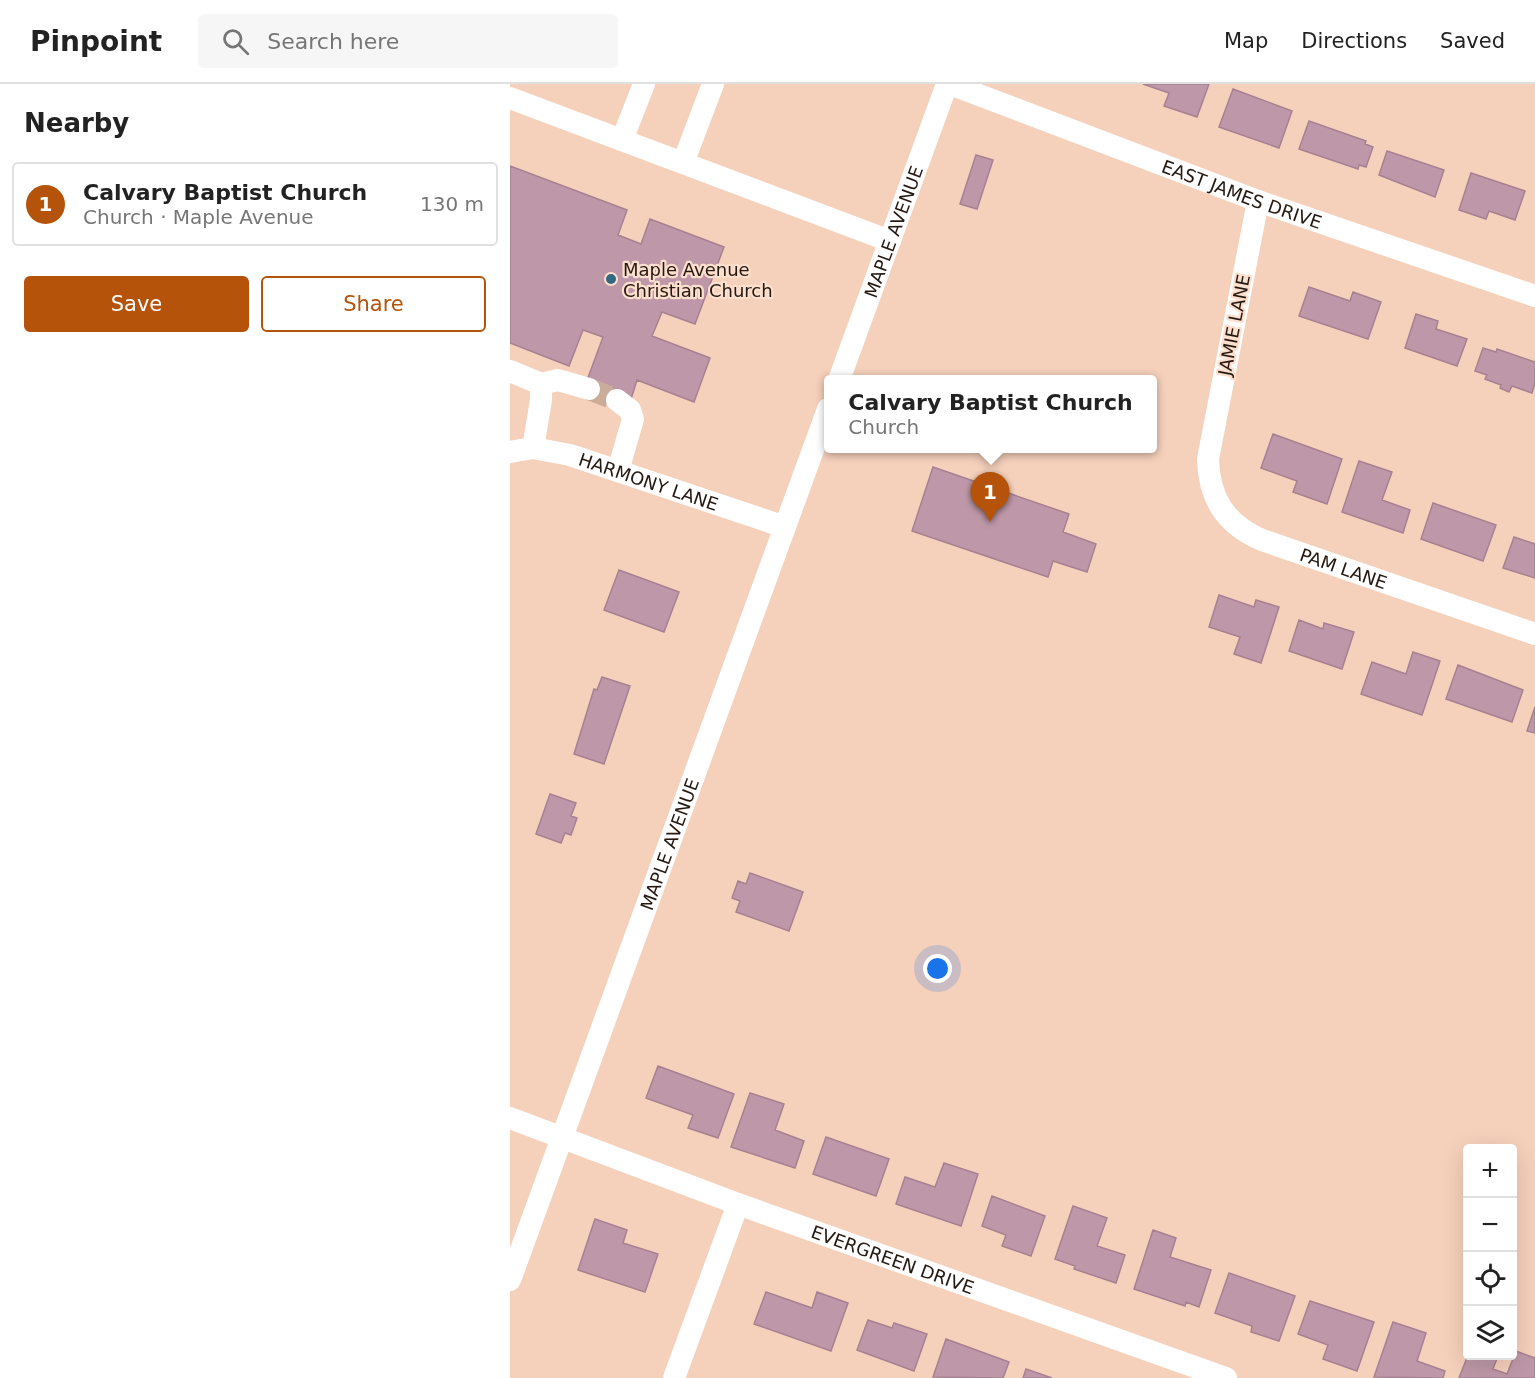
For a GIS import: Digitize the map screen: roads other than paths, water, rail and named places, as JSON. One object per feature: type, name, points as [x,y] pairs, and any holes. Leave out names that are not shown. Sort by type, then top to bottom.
[{"type":"street","points":[[622,140],[644,84]]},
{"type":"street","points":[[682,163],[713,84]]},
{"type":"street","name":"EAST JAMES DRIVE","points":[[949,84],[1258,201],[1535,296]]},
{"type":"street","name":"MAPLE AVENUE","points":[[841,375],[949,84]]},
{"type":"street","points":[[510,98],[890,241]]},
{"type":"street","name":"JAMIE LANE","points":[[1210,449],[1258,201]]},
{"type":"street","points":[[510,371],[541,384],[558,380],[589,389]]},
{"type":"street","points":[[533,448],[541,400],[541,384]]},
{"type":"street","points":[[617,400],[630,410],[633,419],[618,471]]},
{"type":"street","name":"MAPLE AVENUE","points":[[510,1280],[562,1136],[594,1057],[824,420]]},
{"type":"street","name":"HARMONY LANE","points":[[510,452],[533,448],[570,454],[784,527]]},
{"type":"street","name":"PAM LANE","points":[[1210,449],[1208,477],[1212,494],[1232,523],[1246,533],[1535,634]]},
{"type":"street","name":"EVERGREEN DRIVE","points":[[510,1118],[738,1204],[1226,1378]]},
{"type":"street","points":[[674,1378],[738,1204]]},
{"type":"tunnel","points":[[589,389],[617,400]]},
{"type":"place","name":"Maple Avenue Christian Church","points":[[611,279]]},
{"type":"place","name":"Calvary Baptist Church","points":[[990,522]]}]
